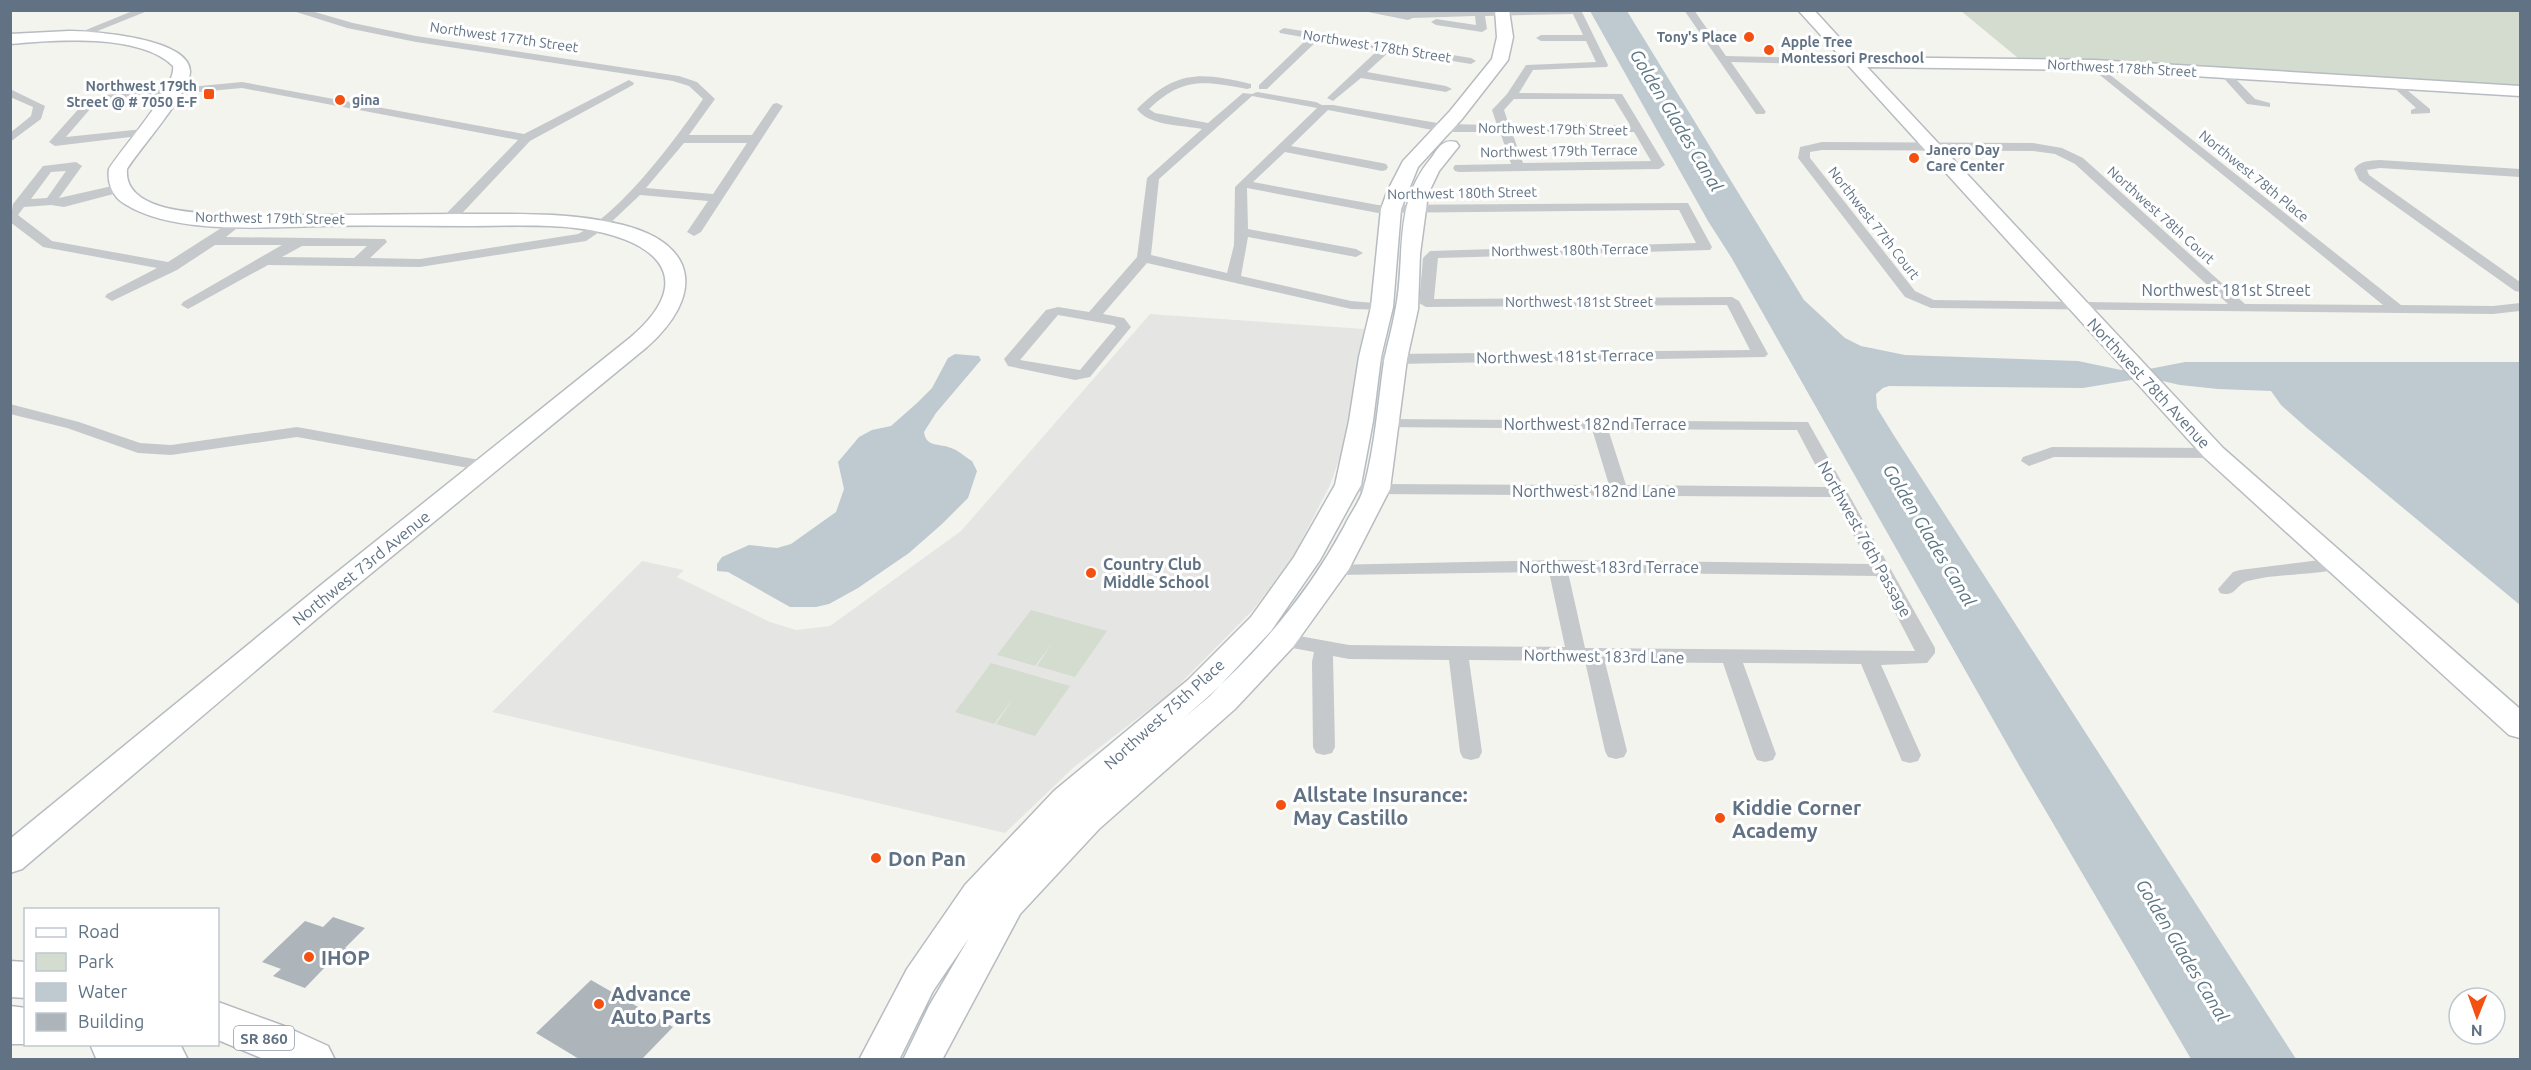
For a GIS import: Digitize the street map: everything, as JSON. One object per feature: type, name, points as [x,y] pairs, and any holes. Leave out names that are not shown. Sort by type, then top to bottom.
[{"type":"main road","name":"SR 860","points":[[219,1021],[310,1059]]},
{"type":"main road","points":[[118,1046],[166,1059]]},
{"type":"street","points":[[75,36],[145,10]]},
{"type":"street","name":"Northwest 177th Street","points":[[295,10],[351,26],[416,39],[675,78],[693,84],[709,99],[681,139]]},
{"type":"street","points":[[1363,10],[1397,15],[1576,12],[1603,65],[1530,67],[1511,96],[1497,110],[1518,166]]},
{"type":"street","points":[[1689,10],[1760,112]]},
{"type":"street","name":"Northwest 78th Avenue","points":[[1805,10],[1927,145],[2214,453],[2520,728]]},
{"type":"street","points":[[1397,15],[1507,13]]},
{"type":"street","name":"Northwest 75th Place","points":[[922,1059],[952,1000],[1007,904],[1087,819],[1224,700],[1282,640],[1335,569],[1377,489],[1388,424],[1382,307],[1410,165],[1453,125],[1500,60],[1507,13]]},
{"type":"street","name":"Northwest 178th Street","points":[[1284,31],[1471,61]]},
{"type":"street","points":[[10,39],[75,36],[130,41],[172,57],[182,70],[182,76],[175,90],[118,169],[117,178],[120,188],[64,202],[19,204]]},
{"type":"street","points":[[1092,317],[1144,258],[1153,178],[1316,36]]},
{"type":"street","points":[[1541,38],[1590,38]]},
{"type":"street","points":[[1233,278],[1241,245],[1241,187],[1388,47]]},
{"type":"street","name":"Northwest 178th Street","points":[[1723,59],[2094,65],[2520,91]]},
{"type":"street","name":"Northwest 78th Place","points":[[2094,65],[2397,309]]},
{"type":"street","points":[[2224,73],[2251,102],[2266,105]]},
{"type":"street","points":[[1360,74],[1446,89]]},
{"type":"street","name":"Northwest 179th Street","points":[[1211,127],[1145,112],[1143,109],[1170,86],[1187,79],[1195,85],[1253,91],[1453,125],[1504,129],[1639,129]]},
{"type":"street","points":[[448,220],[525,138],[629,83]]},
{"type":"street","points":[[2396,84],[2426,111],[2415,112]]},
{"type":"street","points":[[143,133],[55,142],[87,106],[109,97],[247,85],[525,138]]},
{"type":"street","points":[[10,92],[39,106],[37,117],[10,139]]},
{"type":"street","points":[[1511,96],[1618,96],[1639,129]]},
{"type":"street","points":[[694,232],[777,106]]},
{"type":"street","name":"Northwest 179th Terrace","points":[[1459,168],[1659,165],[1639,129]]},
{"type":"street","points":[[265,261],[420,263],[570,241],[585,236],[600,226],[638,190],[681,139],[755,139]]},
{"type":"street","name":"Northwest 77th Court","points":[[1927,145],[1822,146],[1804,150],[1804,158],[1910,294],[1931,304]]},
{"type":"street","name":"Northwest 78th Court","points":[[1927,145],[2033,147],[2058,151],[2079,162],[2240,307]]},
{"type":"street","points":[[1282,148],[1382,168]]},
{"type":"street","points":[[2520,174],[2380,164],[2365,165],[2360,169],[2363,177],[2520,288]]},
{"type":"street","points":[[51,201],[76,166],[47,169],[11,216],[48,244],[172,267]]},
{"type":"street","name":"Northwest 180th Street","points":[[1244,184],[1378,209],[1683,206],[1705,247]]},
{"type":"street","name":"Northwest 179th Street","points":[[120,188],[129,199],[169,214],[240,220],[571,221],[636,235],[656,247],[667,259]]},
{"type":"street","points":[[638,190],[717,198]]},
{"type":"street","name":"Northwest 75th Place","points":[[878,1059],[920,980],[978,895],[1066,800],[1199,688],[1261,624],[1306,560],[1348,485],[1361,421],[1383,358],[1407,309],[1403,209]]},
{"type":"street","points":[[112,297],[172,267],[215,241],[240,220]]},
{"type":"street","points":[[1241,232],[1356,253]]},
{"type":"street","points":[[215,241],[380,242],[357,262]]},
{"type":"street","points":[[188,305],[299,241]]},
{"type":"street","name":"Northwest 180th Terrace","points":[[1426,303],[1430,258],[1435,254],[1705,247]]},
{"type":"street","points":[[1144,258],[1351,304],[1382,307]]},
{"type":"street","name":"Northwest 73rd Avenue","points":[[10,859],[121,765],[651,331],[666,313],[674,298],[676,285],[674,272],[667,259]]},
{"type":"street","name":"Northwest 181st Street","points":[[1426,303],[1731,301],[1760,354]]},
{"type":"street","name":"Northwest 181st Street","points":[[1931,304],[2493,310],[2520,307]]},
{"type":"street","points":[[1058,311],[1092,317],[1119,321],[1124,327],[1087,374],[1075,375],[1011,362],[1051,314],[1058,311]]},
{"type":"street","name":"Northwest 181st Terrace","points":[[1383,358],[1760,354]]},
{"type":"street","points":[[10,409],[73,425],[138,448],[171,450],[297,432],[485,466]]},
{"type":"street","name":"Northwest 182nd Terrace","points":[[1388,424],[1802,425]]},
{"type":"street","points":[[1598,424],[1619,491]]},
{"type":"street","name":"Northwest 76th Passage","points":[[1802,425],[1925,648],[1925,654]]},
{"type":"street","points":[[2029,461],[2052,452],[2214,453]]},
{"type":"street","name":"Northwest 182nd Lane","points":[[1348,485],[1377,489],[1840,492]]},
{"type":"street","points":[[2227,589],[2240,576],[2336,564]]},
{"type":"street","points":[[1557,567],[1616,751]]},
{"type":"street","name":"Northwest 183rd Terrace","points":[[1335,569],[1557,567],[1883,570]]},
{"type":"street","name":"Northwest 183rd Lane","points":[[1282,640],[1349,652],[1731,658],[1920,658],[1925,654]]},
{"type":"street","points":[[1324,747],[1322,662],[1325,649]]},
{"type":"street","points":[[1458,654],[1471,752]]},
{"type":"street","points":[[1731,658],[1765,754]]},
{"type":"street","points":[[1868,658],[1910,755]]},
{"type":"shaded area","name":"Country Club Middle School","points":[[1150,314],[1364,329],[1350,429],[1330,485],[1293,557],[1253,610],[1172,692],[1074,767],[1005,833],[492,712],[642,561],[684,570],[677,577],[770,622],[796,630],[830,626],[961,531]]},
{"type":"green space","points":[[1961,11],[2520,11],[2520,86],[2070,59],[2018,58]]},
{"type":"green space","points":[[1031,610],[1107,631],[1075,677],[1037,666],[1053,642],[1035,666],[997,655]]},
{"type":"green space","points":[[991,663],[1070,686],[1035,736],[996,724],[1014,697],[994,724],[955,712]]},
{"type":"water","name":"Golden Glades Canal","points":[[1590,11],[1627,11],[1804,300],[1845,338],[1861,346],[1905,355],[2078,361],[2121,370],[2149,369],[2185,362],[2520,362],[2520,605],[2308,429],[2281,405],[2271,391],[2218,389],[2158,380],[2131,380],[2083,388],[1889,386],[1876,394],[1877,408],[1893,434],[2296,1059],[2191,1059],[2020,767]]},
{"type":"water","points":[[955,354],[979,356],[981,360],[936,413],[924,432],[925,437],[931,443],[954,449],[972,461],[977,471],[968,498],[942,524],[909,553],[858,588],[829,604],[816,607],[790,607],[728,572],[717,571],[717,564],[722,557],[749,545],[777,548],[791,544],[836,512],[844,489],[838,462],[859,437],[872,430],[891,426],[917,403],[932,388],[948,358]]},
{"type":"building","name":"IHOP","points":[[333,917],[365,928],[345,948],[356,952],[341,967],[329,963],[305,988],[273,976],[281,969],[262,962],[305,921],[323,927]]},
{"type":"building","name":"Advance Auto Parts","points":[[591,980],[673,1027],[642,1059],[579,1059],[536,1033]]},
{"type":"place","name":"Tony's Place","points":[[1749,37]]},
{"type":"place","name":"Apple Tree Montessori Preschool","points":[[1769,50]]},
{"type":"place","name":"Northwest 179th Street @ # 7050 E-F","points":[[209,94]]},
{"type":"place","name":"gina","points":[[340,100]]},
{"type":"place","name":"Janero Day Care Center","points":[[1914,158]]},
{"type":"place","name":"Country Club Middle School","points":[[1091,573]]},
{"type":"place","name":"Allstate Insurance: May Castillo","points":[[1281,805]]},
{"type":"place","name":"Kiddie Corner Academy","points":[[1720,818]]},
{"type":"place","name":"Don Pan","points":[[876,858]]},
{"type":"place","name":"IHOP","points":[[309,957]]},
{"type":"place","name":"Advance Auto Parts","points":[[599,1004]]}]
